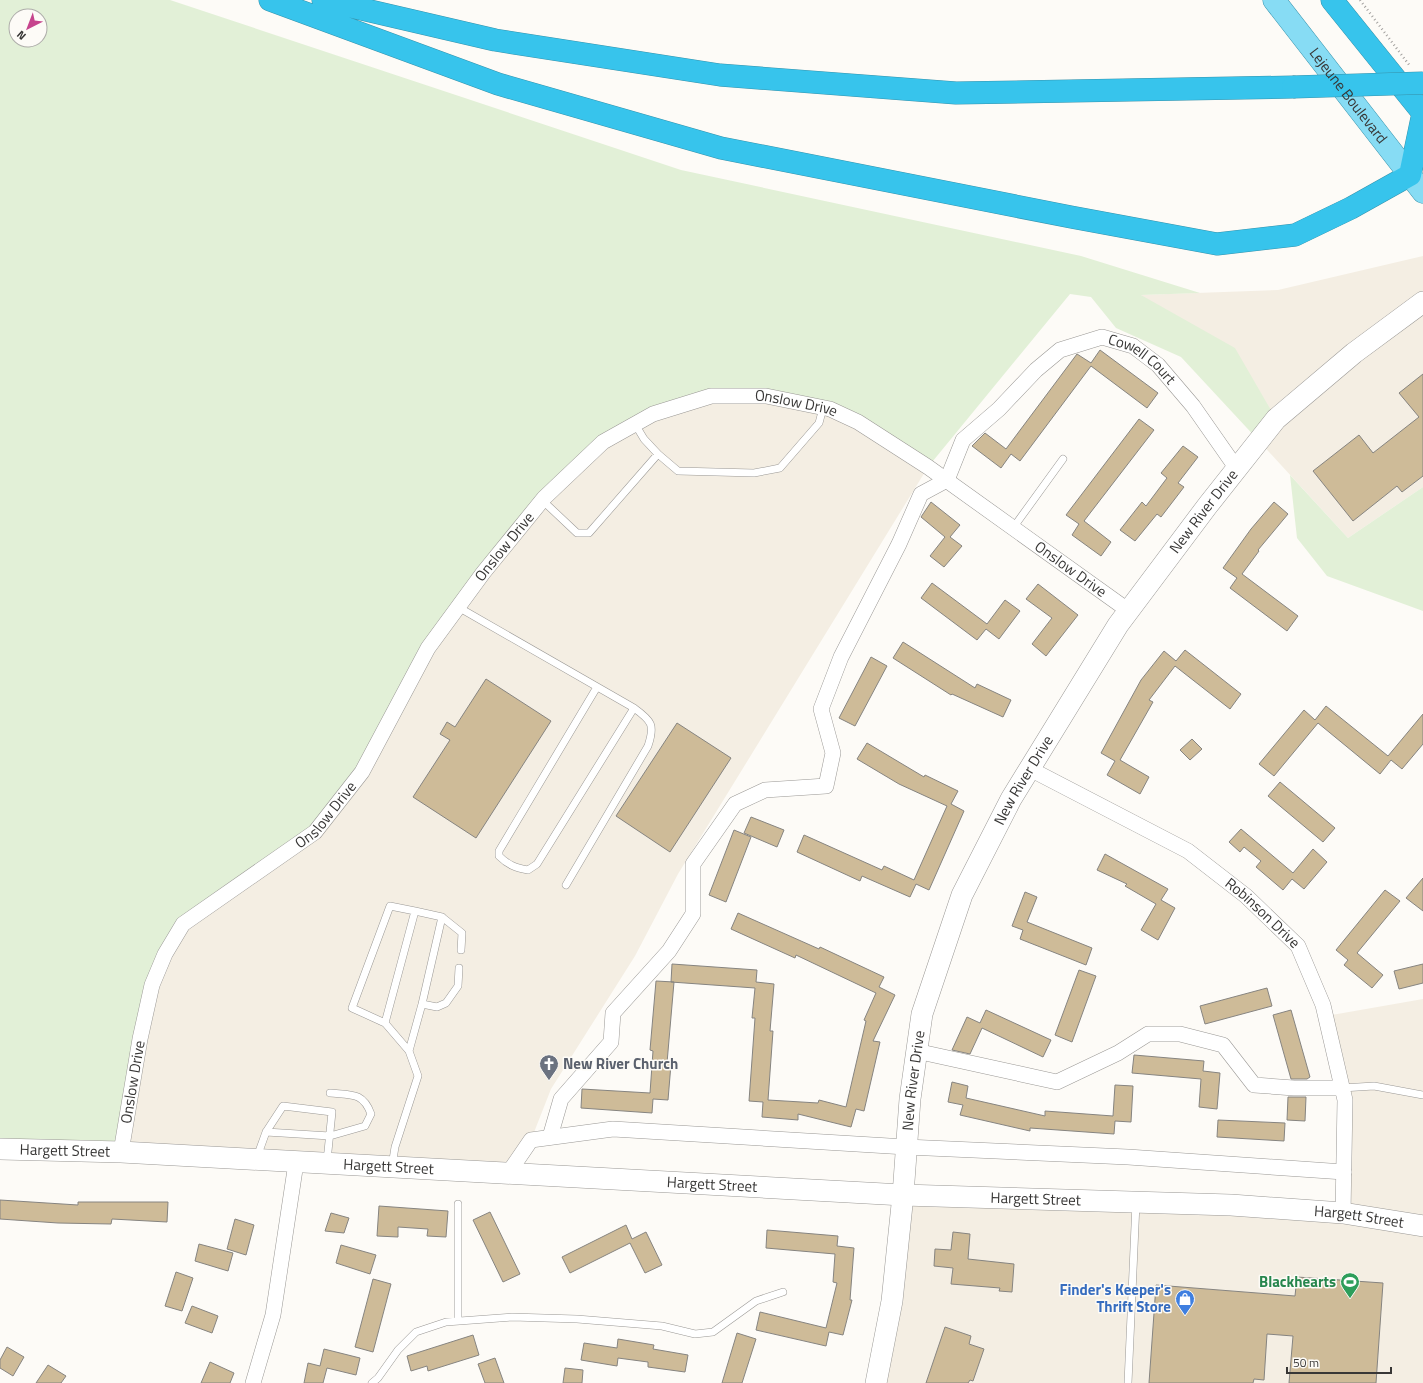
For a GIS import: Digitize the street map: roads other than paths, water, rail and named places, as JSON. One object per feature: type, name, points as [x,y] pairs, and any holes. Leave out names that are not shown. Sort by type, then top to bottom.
[{"type":"highway","points":[[270,0],[498,84],[721,148],[1063,216],[1217,244],[1295,235],[1351,208],[1417,183],[1423,113],[1332,0]]},
{"type":"highway","points":[[322,0],[495,40],[720,75],[956,93],[1293,87],[1418,77]]},
{"type":"main road","name":"Lejeune Boulevard","points":[[1274,0],[1417,183]]},
{"type":"main road","name":"New River Drive","points":[[876,1383],[892,1304],[903,1195],[910,1099],[922,1014],[962,895],[1011,799],[1118,625],[1237,469],[1276,419],[1354,353],[1423,302]]},
{"type":"main road","name":"Hargett Street","points":[[0,1149],[121,1152],[327,1165],[903,1195],[1231,1205],[1343,1213],[1423,1226]]},
{"type":"street","name":"Cowell Court","points":[[947,480],[963,440],[999,409],[1036,370],[1060,350],[1102,337],[1133,346],[1158,365],[1193,406],[1237,469]]},
{"type":"street","name":"Onslow Drive","points":[[121,1152],[140,1039],[152,985],[165,954],[184,924],[315,832],[362,772],[428,648],[483,573],[542,500],[603,442],[653,414],[711,396],[766,396],[823,408],[858,422],[947,480],[1129,611]]},
{"type":"street","points":[[550,1137],[561,1098],[611,1042],[613,1013],[669,951],[693,914],[694,864],[736,804],[765,790],[826,786],[833,753],[821,709],[841,657],[899,544],[921,494],[947,480]]},
{"type":"street","name":"Robinson Drive","points":[[1030,769],[1188,851],[1246,896],[1298,946],[1323,1005],[1345,1100],[1343,1213]]},
{"type":"street","points":[[916,1051],[1057,1082],[1118,1053],[1148,1034],[1180,1034],[1223,1045],[1254,1085],[1294,1088],[1342,1088]]},
{"type":"street","points":[[507,1174],[531,1140],[613,1129],[906,1147],[1128,1157],[1344,1172]]},
{"type":"street","points":[[253,1383],[274,1315],[296,1163]]},
{"type":"lane","points":[[635,424],[644,439],[658,454],[678,471],[754,473],[780,468],[819,423],[823,408]]},
{"type":"lane","points":[[542,500],[577,533],[589,533],[658,454]]},
{"type":"lane","points":[[1013,528],[1063,459]]},
{"type":"lane","points":[[458,607],[634,708],[645,716],[651,723],[653,732],[648,746],[566,885]]},
{"type":"lane","points":[[597,687],[499,851],[499,856],[506,863],[516,868],[528,870],[537,864],[634,708]]},
{"type":"lane","points":[[392,1168],[395,1147],[418,1076],[410,1051],[385,1023],[352,1008],[390,906],[442,917],[462,933],[461,950]]},
{"type":"lane","points":[[385,1023],[415,911]]},
{"type":"lane","points":[[410,1051],[442,917]]},
{"type":"lane","points":[[422,1004],[437,1007],[446,1003],[458,986],[459,968]]},
{"type":"lane","points":[[1342,1088],[1374,1086],[1423,1095]]},
{"type":"lane","points":[[266,1132],[330,1136],[365,1126],[371,1114],[368,1104],[358,1096],[330,1093]]},
{"type":"lane","points":[[256,1161],[266,1132],[283,1106],[332,1112],[327,1165]]},
{"type":"lane","points":[[1128,1383],[1136,1202]]},
{"type":"lane","points":[[458,1204],[458,1321]]},
{"type":"lane","points":[[372,1383],[378,1378],[398,1350],[416,1332],[446,1322],[512,1317],[577,1319],[662,1326],[695,1334],[713,1332],[756,1301],[784,1292]]},
{"type":"place","name":"New River Church","points":[[549,1081]]},
{"type":"place","name":"Blackhearts","points":[[1350,1299]]},
{"type":"place","name":"Finder's Keeper's Thrift Store","points":[[1185,1316]]}]
